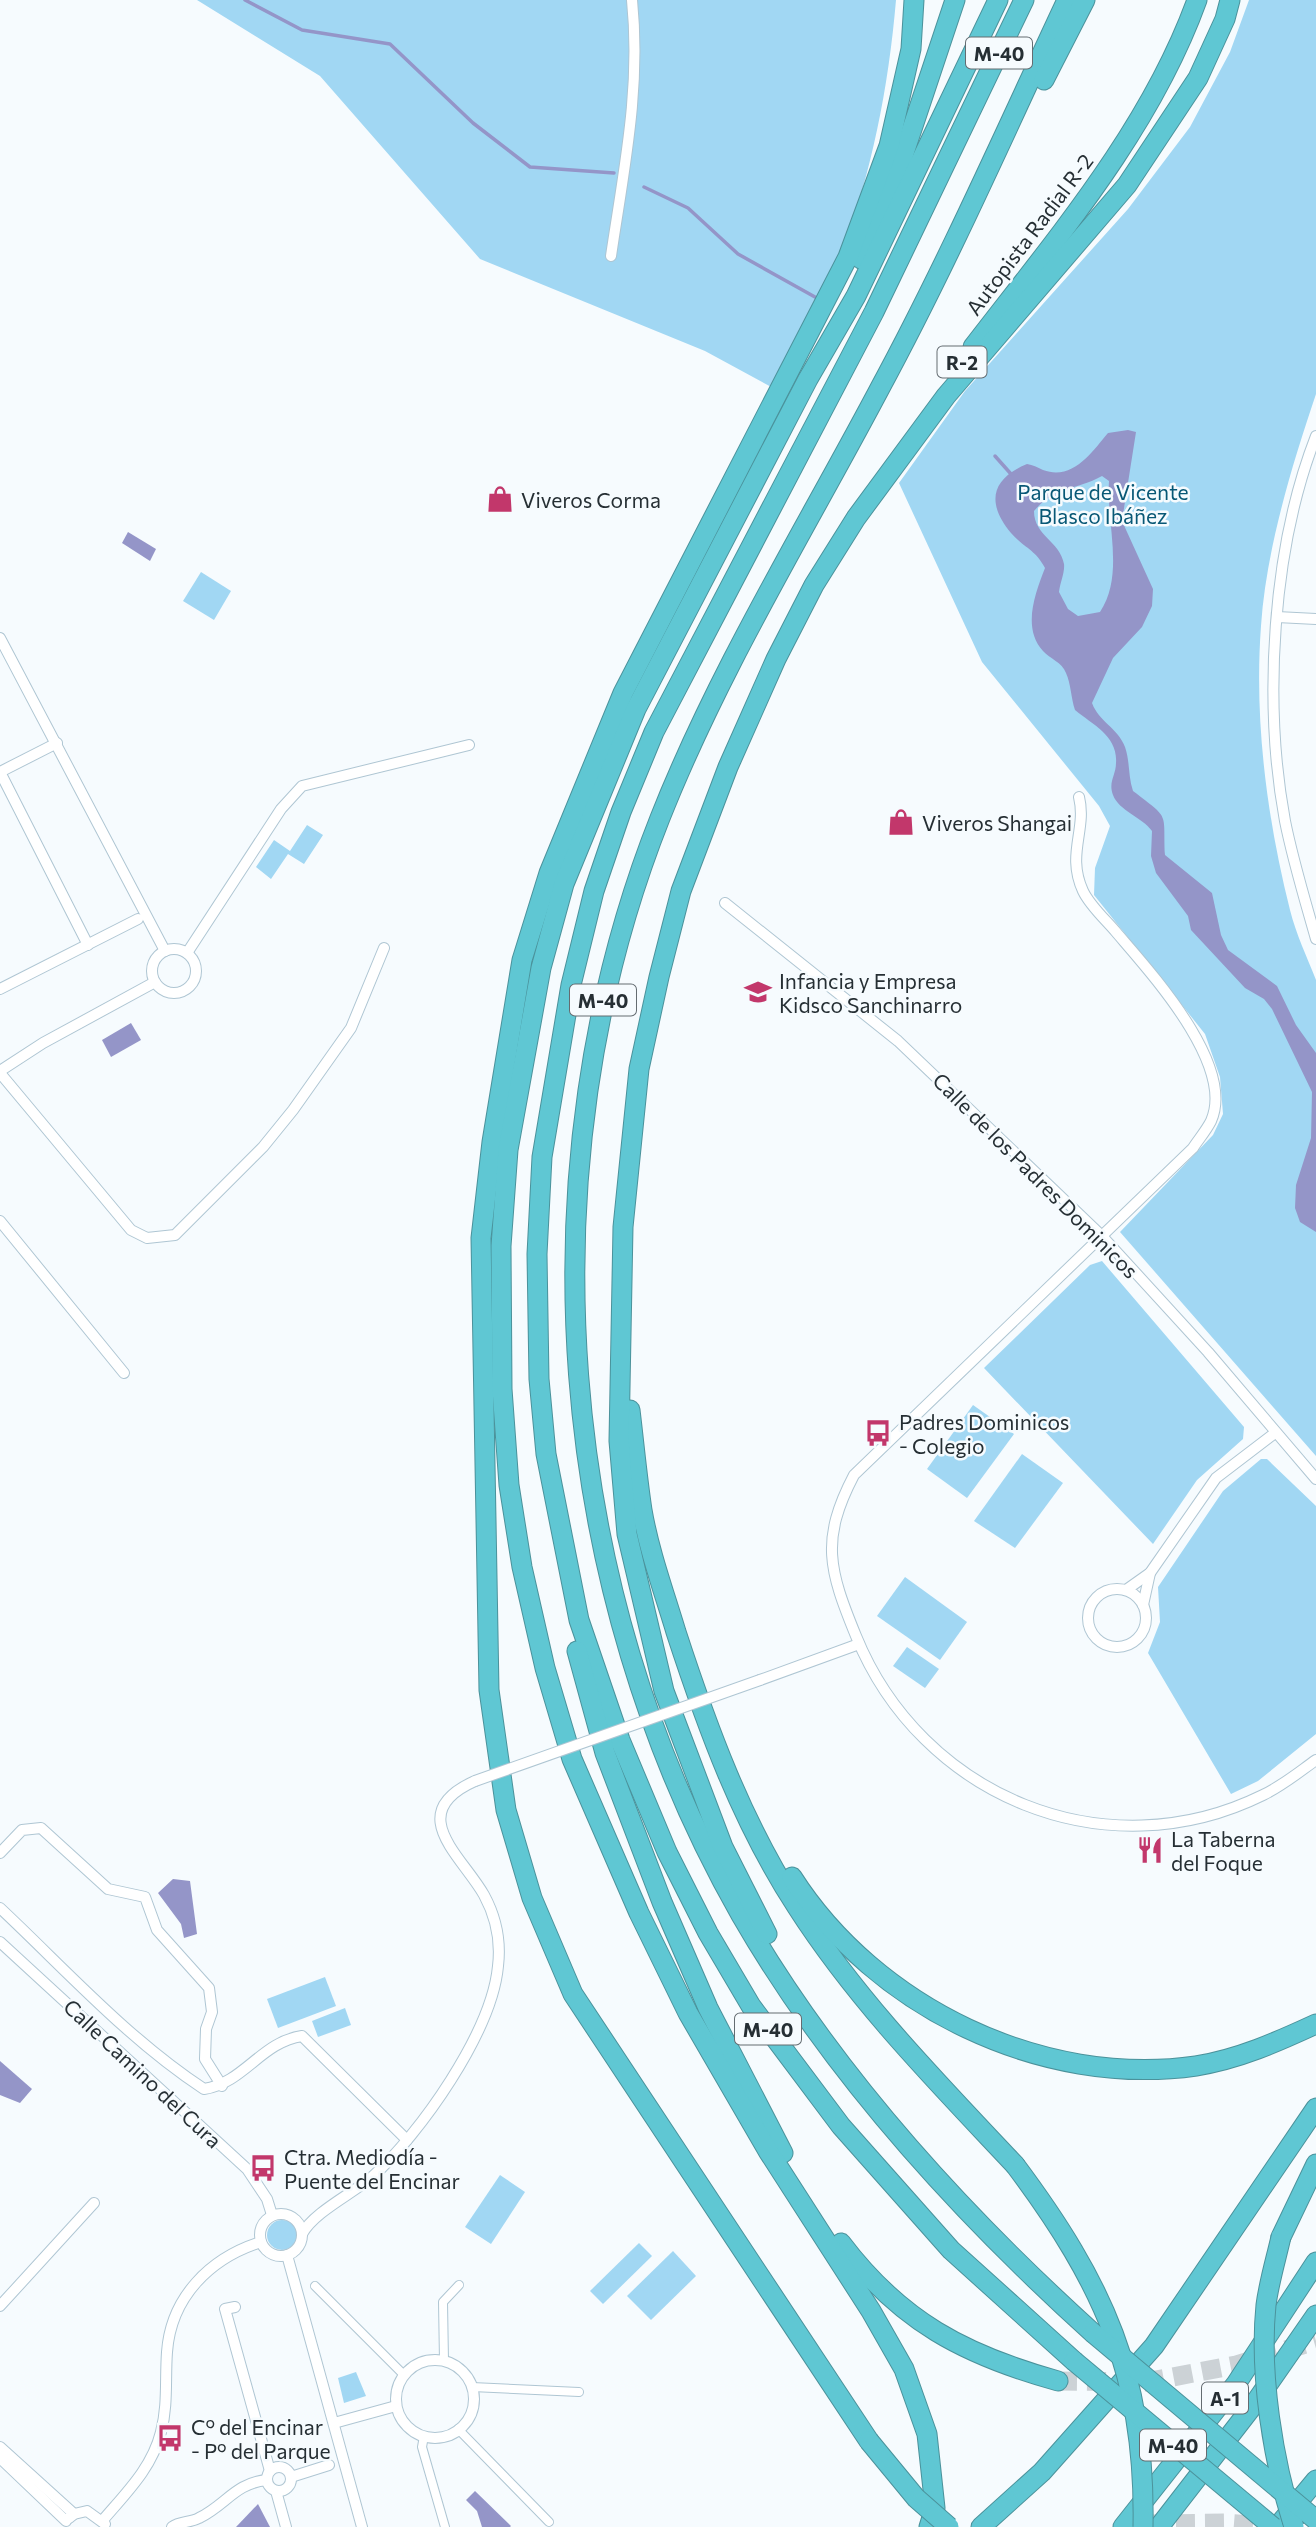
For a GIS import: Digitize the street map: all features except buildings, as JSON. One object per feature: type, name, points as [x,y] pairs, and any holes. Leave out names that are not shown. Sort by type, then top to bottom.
[{"type":"highway","points":[[914,0],[911,49],[889,146],[848,257],[623,693],[549,873],[522,960],[492,1142],[481,1238],[489,1690],[506,1810],[533,1898],[573,1994],[869,2441],[916,2498],[949,2527]]},
{"type":"highway","points":[[808,379],[899,168],[956,0]]},
{"type":"highway","points":[[929,2527],[935,2508],[927,2434],[904,2369],[871,2311],[768,2151],[688,2013],[639,1913],[572,1759],[545,1668],[522,1567],[509,1485],[502,1389],[500,1246],[509,1150],[541,968],[564,884],[636,709],[808,379],[856,296],[998,0]]},
{"type":"highway","points":[[974,107],[1012,0]]},
{"type":"highway","name":"M-40","points":[[1024,0],[974,107],[794,468],[654,732],[594,891],[571,985],[542,1157],[537,1254],[539,1379],[546,1454],[579,1620],[620,1740],[667,1852],[708,1933],[751,2006],[841,2126],[942,2239],[1074,2361],[1275,2527]]},
{"type":"highway","name":"M-40","points":[[1067,0],[1002,144],[886,378],[732,663],[659,821],[604,991],[579,1166],[574,1252],[579,1386],[604,1558],[627,1647],[653,1729],[701,1838],[742,1916],[830,2047],[951,2196],[1010,2258],[1093,2333],[1316,2520]]},
{"type":"highway","points":[[1002,144],[1023,124],[1085,0]]},
{"type":"highway","name":"Autopista Radial R-2","points":[[856,519],[887,459],[1039,261],[1154,97],[1197,0]]},
{"type":"highway","points":[[830,2047],[825,2026],[762,1926],[723,1847],[664,1691],[627,1534],[619,1441],[623,1355],[623,1227],[639,1069],[681,891],[728,767],[776,659],[814,585],[856,519],[946,396],[1127,185],[1198,78],[1229,6]]},
{"type":"highway","points":[[623,1355],[643,1512],[667,1602],[704,1718],[731,1782],[761,1846],[790,1896],[839,1967],[886,2025],[1015,2165],[1057,2221],[1088,2273],[1112,2327],[1131,2389],[1141,2441],[1143,2527]]},
{"type":"highway","points":[[579,1620],[574,1639],[604,1753],[662,1902],[714,2020],[780,2148],[827,2225],[869,2280],[911,2316],[957,2344],[998,2363],[1058,2381]]},
{"type":"highway","points":[[731,1782],[800,1889],[851,1948],[907,1996],[961,2026],[1011,2046],[1072,2064],[1134,2070],[1196,2066],[1256,2051],[1316,2024]]},
{"type":"highway","points":[[981,2527],[1042,2472],[1154,2346],[1316,2108]]},
{"type":"highway","points":[[1294,2527],[1278,2460],[1264,2360],[1266,2303],[1281,2237],[1316,2164]]},
{"type":"highway","name":"A-1","points":[[1123,2527],[1236,2384],[1316,2262]]},
{"type":"highway","name":"A-1","points":[[1159,2527],[1255,2403],[1316,2315]]},
{"type":"highway","points":[[1275,2527],[1316,2480]]},
{"type":"street","points":[[611,256],[637,73],[632,0]]},
{"type":"street","points":[[1316,436],[1299,491],[1277,617],[1274,710],[1285,820],[1316,939]]},
{"type":"street","points":[[1277,617],[1316,619]]},
{"type":"street","points":[[0,638],[165,951]]},
{"type":"street","points":[[57,743],[0,772],[88,945]]},
{"type":"street","points":[[187,953],[281,809],[302,786],[469,745]]},
{"type":"street","points":[[1079,797],[1083,816],[1076,838],[1077,875],[1084,894],[1151,973],[1201,1041],[1214,1090],[1212,1120],[1193,1148],[854,1475],[837,1509],[831,1534],[834,1579],[859,1643],[878,1682],[923,1740],[978,1783],[1010,1800],[1053,1815],[1118,1825],[1173,1823],[1226,1810],[1264,1795],[1316,1760]]},
{"type":"street","points":[[1303,893],[1316,889]]},
{"type":"street","name":"Calle de los Padres Dominicos","points":[[725,903],[898,1041],[1102,1236],[1208,1352],[1316,1479]]},
{"type":"street","points":[[0,989],[138,919]]},
{"type":"street","points":[[155,982],[43,1043],[0,1072],[131,1230],[148,1238],[175,1235],[263,1147],[293,1110],[351,1028],[384,948]]},
{"type":"street","points":[[176,949],[187,953],[196,969],[189,987],[171,992],[155,982],[153,964],[165,951],[176,949]]},
{"type":"street","points":[[0,1221],[124,1373]]},
{"type":"street","points":[[1126,1590],[1135,1595],[1143,1605],[1147,1621],[1135,1642],[1125,1647],[1101,1643],[1088,1623],[1094,1600],[1104,1592],[1126,1590],[1150,1573],[1216,1478],[1275,1433]]},
{"type":"street","points":[[1143,1605],[1150,1573]]},
{"type":"street","points":[[302,2234],[316,2218],[373,2176],[407,2140],[445,2088],[486,2010],[498,1968],[499,1948],[493,1913],[483,1893],[443,1839],[442,1814],[453,1793],[475,1781],[859,1643]]},
{"type":"street","points":[[0,1853],[22,1830],[41,1828],[108,1889],[145,1897],[157,1930],[209,1988],[212,2012],[206,2029],[205,2059],[222,2086]]},
{"type":"street","points":[[0,1908],[170,2067],[204,2089],[222,2086],[282,2039],[302,2036],[407,2140]]},
{"type":"street","name":"Calle Camino del Cura","points":[[0,1942],[247,2169],[267,2199],[272,2215]]},
{"type":"street","points":[[0,2306],[94,2203]]},
{"type":"street","points":[[296,2220],[302,2234],[301,2243],[287,2255],[272,2254],[261,2242],[261,2226],[272,2215],[281,2213],[296,2220],[316,2218]]},
{"type":"street","points":[[67,2521],[87,2511],[105,2524],[149,2463],[161,2435],[167,2404],[167,2351],[181,2302],[211,2267],[242,2248],[261,2242]]},
{"type":"street","points":[[287,2255],[362,2527]]},
{"type":"street","points":[[315,2286],[404,2375]]},
{"type":"street","points":[[444,2361],[443,2302],[459,2286]]},
{"type":"street","points":[[235,2306],[225,2309],[268,2476],[276,2491],[286,2527]]},
{"type":"street","points":[[444,2361],[456,2367],[472,2387],[471,2413],[458,2429],[444,2437],[424,2436],[408,2428],[396,2406],[396,2393],[404,2375],[419,2364],[444,2361]]},
{"type":"street","points":[[472,2387],[579,2392]]},
{"type":"street","points":[[334,2423],[396,2406]]},
{"type":"street","points":[[458,2429],[549,2522]]},
{"type":"street","points":[[424,2436],[422,2447],[445,2527]]},
{"type":"street","points":[[0,2447],[67,2521]]},
{"type":"street","points":[[0,2458],[67,2521]]},
{"type":"street","points":[[290,2477],[329,2465]]},
{"type":"street","points":[[172,2527],[199,2524],[239,2486],[282,2468],[290,2477]]},
{"type":"street","points":[[276,2491],[285,2489],[290,2477]]},
{"type":"green space","points":[[197,0],[896,0],[882,105],[857,208],[827,290],[775,389],[705,351],[480,259],[320,76]]},
{"type":"green space","name":"Parque de Vicente Blasco Ibáñez","points":[[1249,0],[1316,0],[1316,394],[1289,479],[1268,568],[1261,626],[1259,697],[1264,769],[1282,876],[1292,919],[1316,980],[1316,1456],[1120,1232],[1213,1135],[1223,1114],[1220,1077],[1205,1034],[1094,895],[1095,868],[1110,826],[1099,806],[982,662],[899,483],[965,391],[1128,209],[1190,127],[1230,52]]},
{"type":"green space","points":[[201,572],[231,591],[214,620],[183,601]]},
{"type":"green space","points":[[307,825],[323,835],[304,864],[288,854],[271,879],[256,867],[274,840],[290,851]]},
{"type":"green space","points":[[1102,1261],[1244,1427],[1243,1439],[1197,1480],[1153,1544],[984,1368],[1090,1265]]},
{"type":"green space","points":[[973,1405],[1014,1434],[967,1498],[927,1469]]},
{"type":"green space","points":[[1022,1454],[1063,1483],[1015,1548],[974,1521]]},
{"type":"green space","points":[[1261,1459],[1267,1459],[1316,1506],[1316,1734],[1258,1781],[1231,1794],[1148,1653],[1160,1622],[1158,1587],[1223,1491]]},
{"type":"green space","points":[[905,1577],[967,1622],[940,1660],[877,1616]]},
{"type":"green space","points":[[907,1647],[939,1669],[925,1688],[893,1666]]},
{"type":"green space","points":[[325,1977],[336,2006],[278,2028],[267,1999]]},
{"type":"green space","points":[[345,2008],[351,2025],[318,2037],[312,2021]]},
{"type":"green space","points":[[500,2175],[525,2192],[491,2244],[465,2227]]},
{"type":"green space","points":[[282,2220],[293,2224],[297,2235],[293,2246],[282,2250],[271,2246],[267,2235],[271,2224]]},
{"type":"green space","points":[[639,2243],[652,2256],[603,2304],[590,2291]]},
{"type":"green space","points":[[673,2251],[696,2276],[651,2320],[627,2296]]},
{"type":"green space","points":[[356,2372],[366,2396],[344,2403],[338,2378]]},
{"type":"shaded area","points":[[1128,430],[1136,432],[1122,521],[1153,589],[1152,606],[1142,627],[1113,658],[1092,703],[1099,715],[1122,740],[1133,791],[1154,807],[1162,817],[1165,855],[1212,893],[1221,935],[1228,950],[1277,986],[1296,1025],[1316,1053],[1316,1232],[1300,1222],[1295,1208],[1296,1185],[1311,1138],[1312,1092],[1272,1009],[1264,999],[1245,988],[1191,930],[1188,916],[1156,873],[1151,856],[1152,831],[1116,801],[1111,786],[1116,763],[1113,745],[1103,732],[1075,710],[1064,669],[1043,651],[1033,632],[1032,611],[1045,568],[1011,533],[998,512],[996,493],[1006,477],[1015,470],[1027,464],[1043,470],[1064,472],[1081,463],[1108,433]],"holes":[[[1102,476],[1109,481],[1112,582],[1100,612],[1078,616],[1068,609],[1059,592],[1064,570],[1062,556],[1038,527],[1034,511],[1058,492]]]},
{"type":"shaded area","points":[[128,532],[156,549],[150,561],[122,543]]},
{"type":"shaded area","points":[[131,1023],[141,1040],[111,1057],[102,1040]]},
{"type":"shaded area","points":[[173,1879],[190,1881],[197,1934],[184,1938],[181,1924],[158,1893]]},
{"type":"shaded area","points":[[0,2061],[32,2089],[20,2103],[0,2095]]},
{"type":"shaded area","points":[[475,2491],[510,2527],[482,2527],[477,2511],[466,2500]]},
{"type":"shaded area","points":[[258,2504],[270,2527],[236,2527]]},
{"type":"waterway","points":[[245,0],[302,30],[390,44],[473,123],[530,167],[614,173]]},
{"type":"waterway","points":[[644,187],[688,208],[738,254],[815,297]]},
{"type":"waterway","points":[[995,456],[1011,474]]},
{"type":"tunnel","points":[[1058,2381],[1146,2382],[1236,2365],[1316,2341]]},
{"type":"tunnel","points":[[1147,2524],[1226,2523],[1276,2527]]},
{"type":"place","name":"Viveros Corma","points":[[500,499]]},
{"type":"place","name":"Viveros Shangai","points":[[901,822]]},
{"type":"place","name":"Infancia y Empresa Kidsco Sanchinarro","points":[[758,992]]},
{"type":"place","name":"Padres Dominicos - Colegio","points":[[878,1433]]},
{"type":"place","name":"La Taberna del Foque","points":[[1150,1850]]},
{"type":"place","name":"Ctra. Mediodía - Puente del Encinar","points":[[263,2168]]},
{"type":"place","name":"Cº del Encinar - Pº del Parque","points":[[170,2438]]}]
